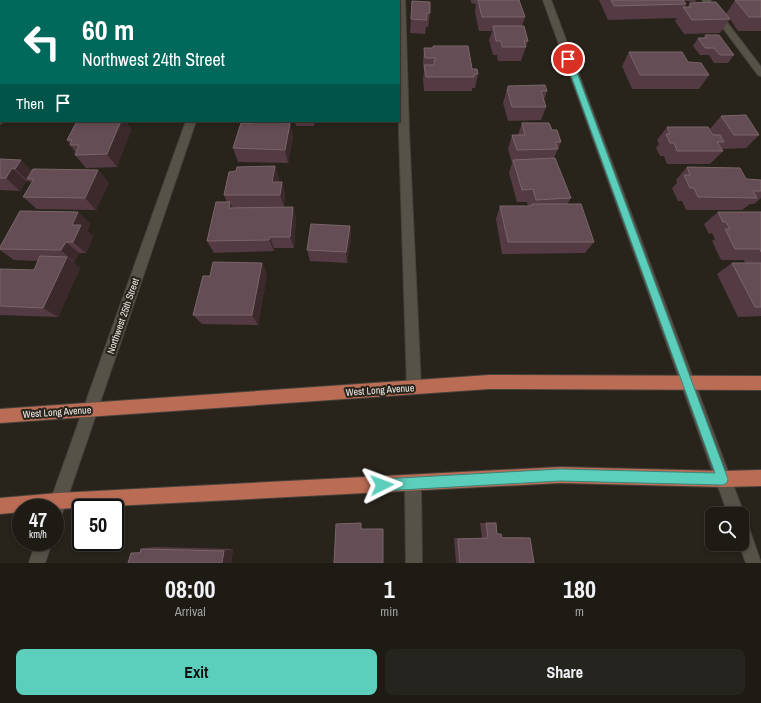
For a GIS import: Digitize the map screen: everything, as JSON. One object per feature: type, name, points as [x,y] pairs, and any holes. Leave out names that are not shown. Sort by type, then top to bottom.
[{"type":"main road","name":"West Long Avenue","points":[[0,416],[489,382],[688,384],[761,383]]},
{"type":"main road","points":[[64,506],[560,475],[723,479],[761,478]]},
{"type":"main road","points":[[0,506],[12,506]]},
{"type":"street","points":[[401,0],[404,132],[414,387]]},
{"type":"street","points":[[547,0],[733,507]]},
{"type":"street","points":[[706,0],[761,73]]},
{"type":"street","name":"Northwest 25th Street","points":[[59,499],[190,122]]},
{"type":"street","points":[[412,484],[414,563]]},
{"type":"street","points":[[749,550],[754,563]]},
{"type":"street","points":[[37,563],[41,551]]},
{"type":"building","points":[[478,0],[519,0],[525,17],[482,17]]},
{"type":"building","points":[[611,0],[683,0],[686,4],[614,6]]},
{"type":"building","points":[[735,0],[761,0],[761,17],[749,17]]},
{"type":"building","points":[[412,1],[430,2],[430,13],[427,13],[426,20],[411,19]]},
{"type":"building","points":[[716,2],[730,19],[692,20],[683,7],[690,7],[690,3]]},
{"type":"building","points":[[493,26],[524,26],[528,41],[524,41],[526,47],[502,47],[501,41],[496,41]]},
{"type":"building","points":[[705,35],[719,35],[734,55],[720,55],[714,48],[705,48],[698,38],[707,38]]},
{"type":"building","points":[[433,46],[468,46],[472,69],[477,69],[478,74],[474,74],[474,77],[426,77],[424,65],[434,65],[434,60],[436,60],[436,58],[425,58],[424,48],[433,48]]},
{"type":"building","points":[[629,52],[682,52],[688,62],[701,63],[709,75],[640,75]]},
{"type":"building","points":[[545,85],[547,91],[541,91],[546,107],[512,107],[507,89],[508,90],[508,86]]},
{"type":"building","points":[[746,115],[759,135],[734,135],[721,116]]},
{"type":"building","points":[[76,122],[121,122],[107,154],[75,155],[79,145],[70,145],[72,140],[67,140]]},
{"type":"building","points":[[241,123],[290,123],[285,150],[233,148]]},
{"type":"building","points":[[522,123],[549,123],[552,130],[557,130],[561,142],[555,142],[558,149],[517,150],[512,135],[525,135]]},
{"type":"building","points":[[667,127],[708,127],[713,135],[720,135],[724,142],[717,142],[723,151],[677,151],[674,143],[670,143],[666,134],[670,134]]},
{"type":"building","points":[[555,158],[571,198],[536,200],[533,189],[522,190],[513,160]]},
{"type":"building","points":[[0,159],[21,160],[15,169],[12,168],[6,178],[0,178]]},
{"type":"building","points":[[275,166],[272,182],[282,182],[280,195],[224,195],[229,172],[236,171],[237,167]]},
{"type":"building","points":[[687,167],[740,168],[746,179],[761,180],[761,191],[753,191],[757,198],[698,197],[694,188],[690,188],[684,175],[690,175]]},
{"type":"building","points":[[33,169],[98,170],[85,198],[23,197],[34,179],[27,179]]},
{"type":"building","points":[[216,202],[230,202],[229,208],[293,207],[290,237],[270,237],[269,240],[207,241]]},
{"type":"building","points":[[532,204],[581,204],[594,242],[508,242],[500,206],[532,206]]},
{"type":"building","points":[[20,211],[78,212],[72,225],[81,225],[73,242],[66,242],[61,250],[0,249]]},
{"type":"building","points":[[718,212],[761,212],[761,252],[760,249],[735,249],[725,229],[730,229],[726,222],[723,222]]},
{"type":"building","points":[[311,224],[350,226],[346,252],[307,250]]},
{"type":"building","points":[[40,256],[67,257],[43,308],[0,306],[0,269],[34,270]]},
{"type":"building","points":[[213,262],[262,263],[252,315],[193,315],[203,276],[210,276]]},
{"type":"building","points":[[732,263],[761,263],[761,307],[755,307]]},
{"type":"building","points":[[361,523],[361,529],[383,529],[383,563],[334,563],[336,524]]},
{"type":"building","points":[[486,523],[496,523],[497,534],[501,534],[502,538],[530,538],[534,563],[460,563],[458,539],[488,538]]},
{"type":"building","points":[[141,549],[224,551],[222,563],[128,563],[131,553],[140,553]]},
{"type":"route","points":[[382,485],[560,475],[723,479],[568,59]]}]
